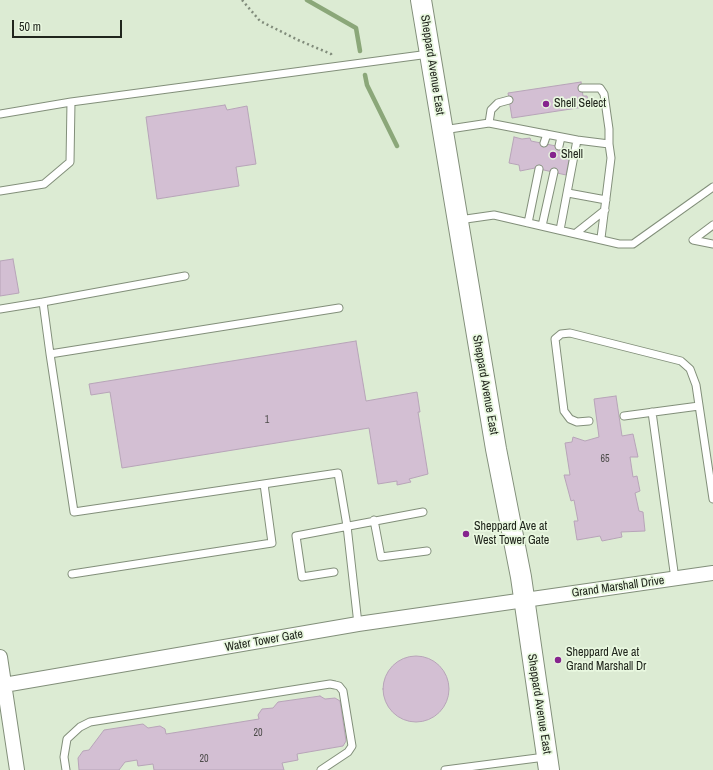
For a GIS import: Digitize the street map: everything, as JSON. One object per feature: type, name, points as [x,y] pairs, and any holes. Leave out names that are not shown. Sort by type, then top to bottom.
[{"type":"main road","name":"Sheppard Avenue East","points":[[421,0],[457,220],[524,601],[548,763]]},
{"type":"street","name":"Grand Marshall Drive","points":[[524,601],[713,574]]},
{"type":"street","name":"Water Tower Gate","points":[[2,678],[484,605],[524,601]]},
{"type":"street","points":[[0,657],[17,770]]},
{"type":"lane","points":[[0,114],[71,102],[429,54]]},
{"type":"lane","points":[[582,88],[600,88],[604,94],[609,129],[611,158],[601,238]]},
{"type":"lane","points":[[489,123],[492,110],[498,103],[509,100]]},
{"type":"lane","points":[[0,191],[44,184],[70,162],[71,102]]},
{"type":"lane","points":[[443,130],[489,123],[577,140],[609,144]]},
{"type":"lane","points":[[544,144],[547,134]]},
{"type":"lane","points":[[559,146],[561,137]]},
{"type":"lane","points":[[560,230],[577,140]]},
{"type":"lane","points":[[528,222],[539,169]]},
{"type":"lane","points":[[542,226],[554,172]]},
{"type":"lane","points":[[457,220],[494,215],[601,238],[619,244],[633,244],[713,187]]},
{"type":"lane","points":[[568,193],[606,200]]},
{"type":"lane","points":[[576,233],[605,210]]},
{"type":"lane","points":[[713,225],[693,240],[713,244]]},
{"type":"lane","points":[[0,309],[185,276]]},
{"type":"lane","points":[[43,302],[74,512],[338,473],[347,526],[358,624]]},
{"type":"lane","points":[[50,354],[339,308]]},
{"type":"lane","points":[[589,421],[577,422],[570,419],[564,411],[555,339],[561,334],[570,333],[681,361],[690,369],[696,384],[713,499]]},
{"type":"lane","points":[[624,416],[699,406]]},
{"type":"lane","points":[[652,412],[675,579]]},
{"type":"lane","points":[[72,574],[272,543],[264,484]]},
{"type":"lane","points":[[334,572],[302,577],[296,536],[374,520],[423,512]]},
{"type":"lane","points":[[374,520],[381,557],[427,551]]},
{"type":"lane","points":[[66,770],[64,757],[67,739],[80,727],[90,722],[330,684],[339,686],[343,691],[352,746],[348,752],[321,770]]},
{"type":"lane","points":[[448,770],[548,763]]},
{"type":"path","points":[[242,0],[260,21],[298,40],[331,54],[340,66]]},
{"type":"building","points":[[581,82],[583,96],[587,96],[588,101],[583,102],[584,107],[512,118],[508,93]]},
{"type":"building","points":[[225,105],[227,110],[247,106],[256,164],[236,167],[239,186],[157,199],[146,117]]},
{"type":"building","points":[[514,137],[522,139],[530,138],[531,141],[571,149],[566,175],[535,168],[520,171],[519,165],[509,163]]},
{"type":"building","points":[[13,259],[19,293],[0,296],[0,261]]},
{"type":"building","points":[[356,341],[366,401],[417,392],[420,412],[418,412],[428,474],[409,479],[411,482],[397,485],[397,481],[378,484],[369,428],[122,468],[110,392],[91,395],[89,384]]},
{"type":"building","points":[[616,396],[622,436],[633,434],[638,457],[630,457],[633,477],[637,476],[640,491],[635,493],[639,511],[643,512],[645,531],[621,532],[622,537],[602,541],[600,536],[577,540],[574,521],[578,521],[574,500],[571,501],[564,475],[570,475],[565,443],[572,442],[573,437],[585,441],[599,437],[594,399]]},
{"type":"building","points":[[416,656],[429,659],[439,666],[446,676],[449,689],[446,702],[439,712],[429,719],[416,722],[403,719],[393,712],[386,702],[383,689],[386,676],[393,666],[403,659]]},
{"type":"building","points":[[320,696],[325,699],[335,698],[340,701],[346,741],[343,746],[297,754],[298,760],[282,763],[284,770],[154,770],[153,764],[138,766],[137,760],[125,762],[119,770],[79,770],[78,758],[83,751],[89,750],[104,730],[143,724],[148,728],[160,726],[165,729],[166,734],[259,719],[258,715],[262,709],[273,708],[278,702]]},
{"type":"waterway","points":[[307,0],[356,28],[360,51]]},
{"type":"waterway","points":[[365,75],[367,85],[397,146]]},
{"type":"place","name":"Shell Select","points":[[546,104]]},
{"type":"place","name":"Shell","points":[[553,155]]},
{"type":"place","name":"Sheppard Ave at West Tower Gate","points":[[466,534]]},
{"type":"place","name":"Sheppard Ave at Grand Marshall Dr","points":[[558,660]]}]
